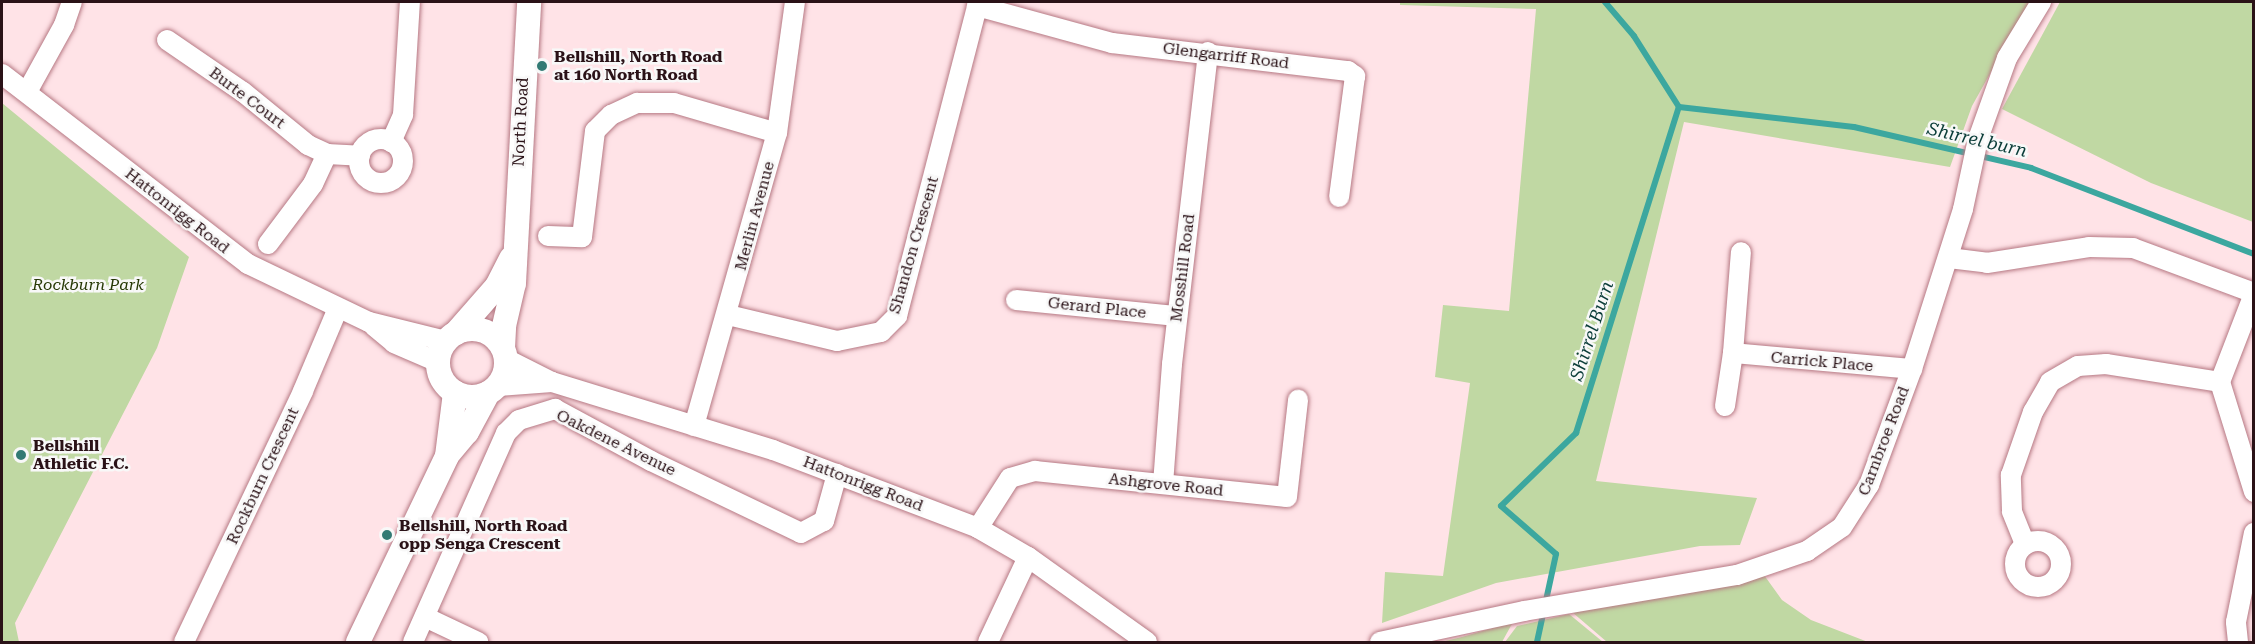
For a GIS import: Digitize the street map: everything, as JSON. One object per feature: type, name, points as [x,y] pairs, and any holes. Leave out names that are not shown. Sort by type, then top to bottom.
[{"type":"main road","name":"North Road","points":[[505,354],[517,242],[528,2]]},
{"type":"main road","name":"North Road","points":[[447,345],[497,286],[517,242]]},
{"type":"main road","points":[[358,642],[447,456],[467,432],[493,389],[505,354],[488,332],[477,329],[447,345],[442,380],[455,393],[477,397],[493,389]]},
{"type":"main road","points":[[447,456],[455,393]]},
{"type":"street","points":[[27,92],[64,25],[72,2]]},
{"type":"street","points":[[392,142],[403,115],[410,2]]},
{"type":"street","name":"Merlin Avenue","points":[[694,426],[728,315],[777,132],[795,2]]},
{"type":"street","name":"Carnbroe Road","points":[[1380,642],[1524,611],[1737,574],[1778,564],[1816,545],[1842,527],[1857,507],[1912,369],[1963,209],[1977,139],[2007,58],[2040,2]]},
{"type":"street","name":"Glengarriff Road","points":[[978,4],[1112,43],[1208,52],[1348,71],[1355,76],[1339,197]]},
{"type":"street","name":"Shandon Crescent","points":[[728,315],[837,341],[881,332],[897,316],[978,4]]},
{"type":"street","name":"Burte Court","points":[[167,40],[243,93],[308,145],[327,154],[360,156]]},
{"type":"street","name":"Mosshill Road","points":[[1163,484],[1177,316],[1208,52]]},
{"type":"street","name":"Hattonrigg Road","points":[[2,74],[231,254],[369,322],[447,345]]},
{"type":"street","points":[[548,236],[582,237],[595,131],[611,115],[637,103],[674,103],[777,132]]},
{"type":"street","points":[[372,141],[392,142],[403,160],[394,179],[372,181],[362,170],[360,156],[372,141]]},
{"type":"street","points":[[268,243],[313,184],[327,154]]},
{"type":"street","points":[[1949,258],[1987,263],[2090,247],[2133,248],[2253,293],[2220,382],[2253,492]]},
{"type":"street","points":[[1725,405],[1733,353],[1741,252]]},
{"type":"street","name":"Gerard Place","points":[[1016,300],[1177,316]]},
{"type":"street","name":"Rockburn Crescent","points":[[184,642],[303,391],[338,308]]},
{"type":"street","name":"Carrick Place","points":[[1733,353],[1912,369]]},
{"type":"street","name":"Hattonrigg Road","points":[[505,354],[552,382],[837,474],[978,528],[1028,557],[1147,642]]},
{"type":"street","points":[[2025,544],[2012,511],[2011,475],[2033,412],[2050,382],[2078,366],[2106,364],[2220,382]]},
{"type":"street","name":"Hattonrigg Road","points":[[493,389],[552,382]]},
{"type":"street","name":"Ashgrove Road","points":[[978,528],[1005,483],[1035,471],[1287,497],[1298,400]]},
{"type":"street","name":"Oakdene Avenue","points":[[413,642],[510,425],[532,416],[555,409],[651,461],[801,533],[824,521],[837,474]]},
{"type":"street","points":[[2252,642],[2240,642],[2236,622],[2253,533]]},
{"type":"street","points":[[988,642],[1028,557]]},
{"type":"street","points":[[425,617],[478,642]]},
{"type":"green space","points":[[1400,2],[2030,2],[1972,106],[1950,167],[1684,122],[1596,481],[1757,498],[1740,545],[1700,546],[1496,583],[1382,623],[1385,572],[1443,576],[1470,383],[1435,377],[1443,305],[1509,311],[1536,9],[1400,5]]},
{"type":"green space","points":[[2060,2],[2253,2],[2253,222],[2151,183],[2002,109]]},
{"type":"green space","name":"Rockburn Park","points":[[2,103],[189,257],[157,348],[15,623],[19,642],[2,642]]},
{"type":"green space","points":[[1764,575],[1782,600],[1811,620],[1868,642],[1607,642],[1572,612]]},
{"type":"green space","points":[[1569,614],[1603,642],[1505,642],[1517,626]]},
{"type":"green space","points":[[1513,622],[1502,642],[1441,642],[1462,637]]},
{"type":"waterway","name":"Shirrel Burn","points":[[1537,642],[1556,554],[1501,506],[1576,433],[1679,107],[1634,36],[1605,2]]},
{"type":"waterway","name":"Shirrel burn","points":[[1679,107],[1854,127],[2031,168],[2254,254]]},
{"type":"place","name":"Bellshill, North Road at 160 North Road","points":[[542,66]]},
{"type":"place","name":"Bellshill Athletic F.C.","points":[[21,455]]},
{"type":"place","name":"Bellshill, North Road opp Senga Crescent","points":[[387,535]]}]
